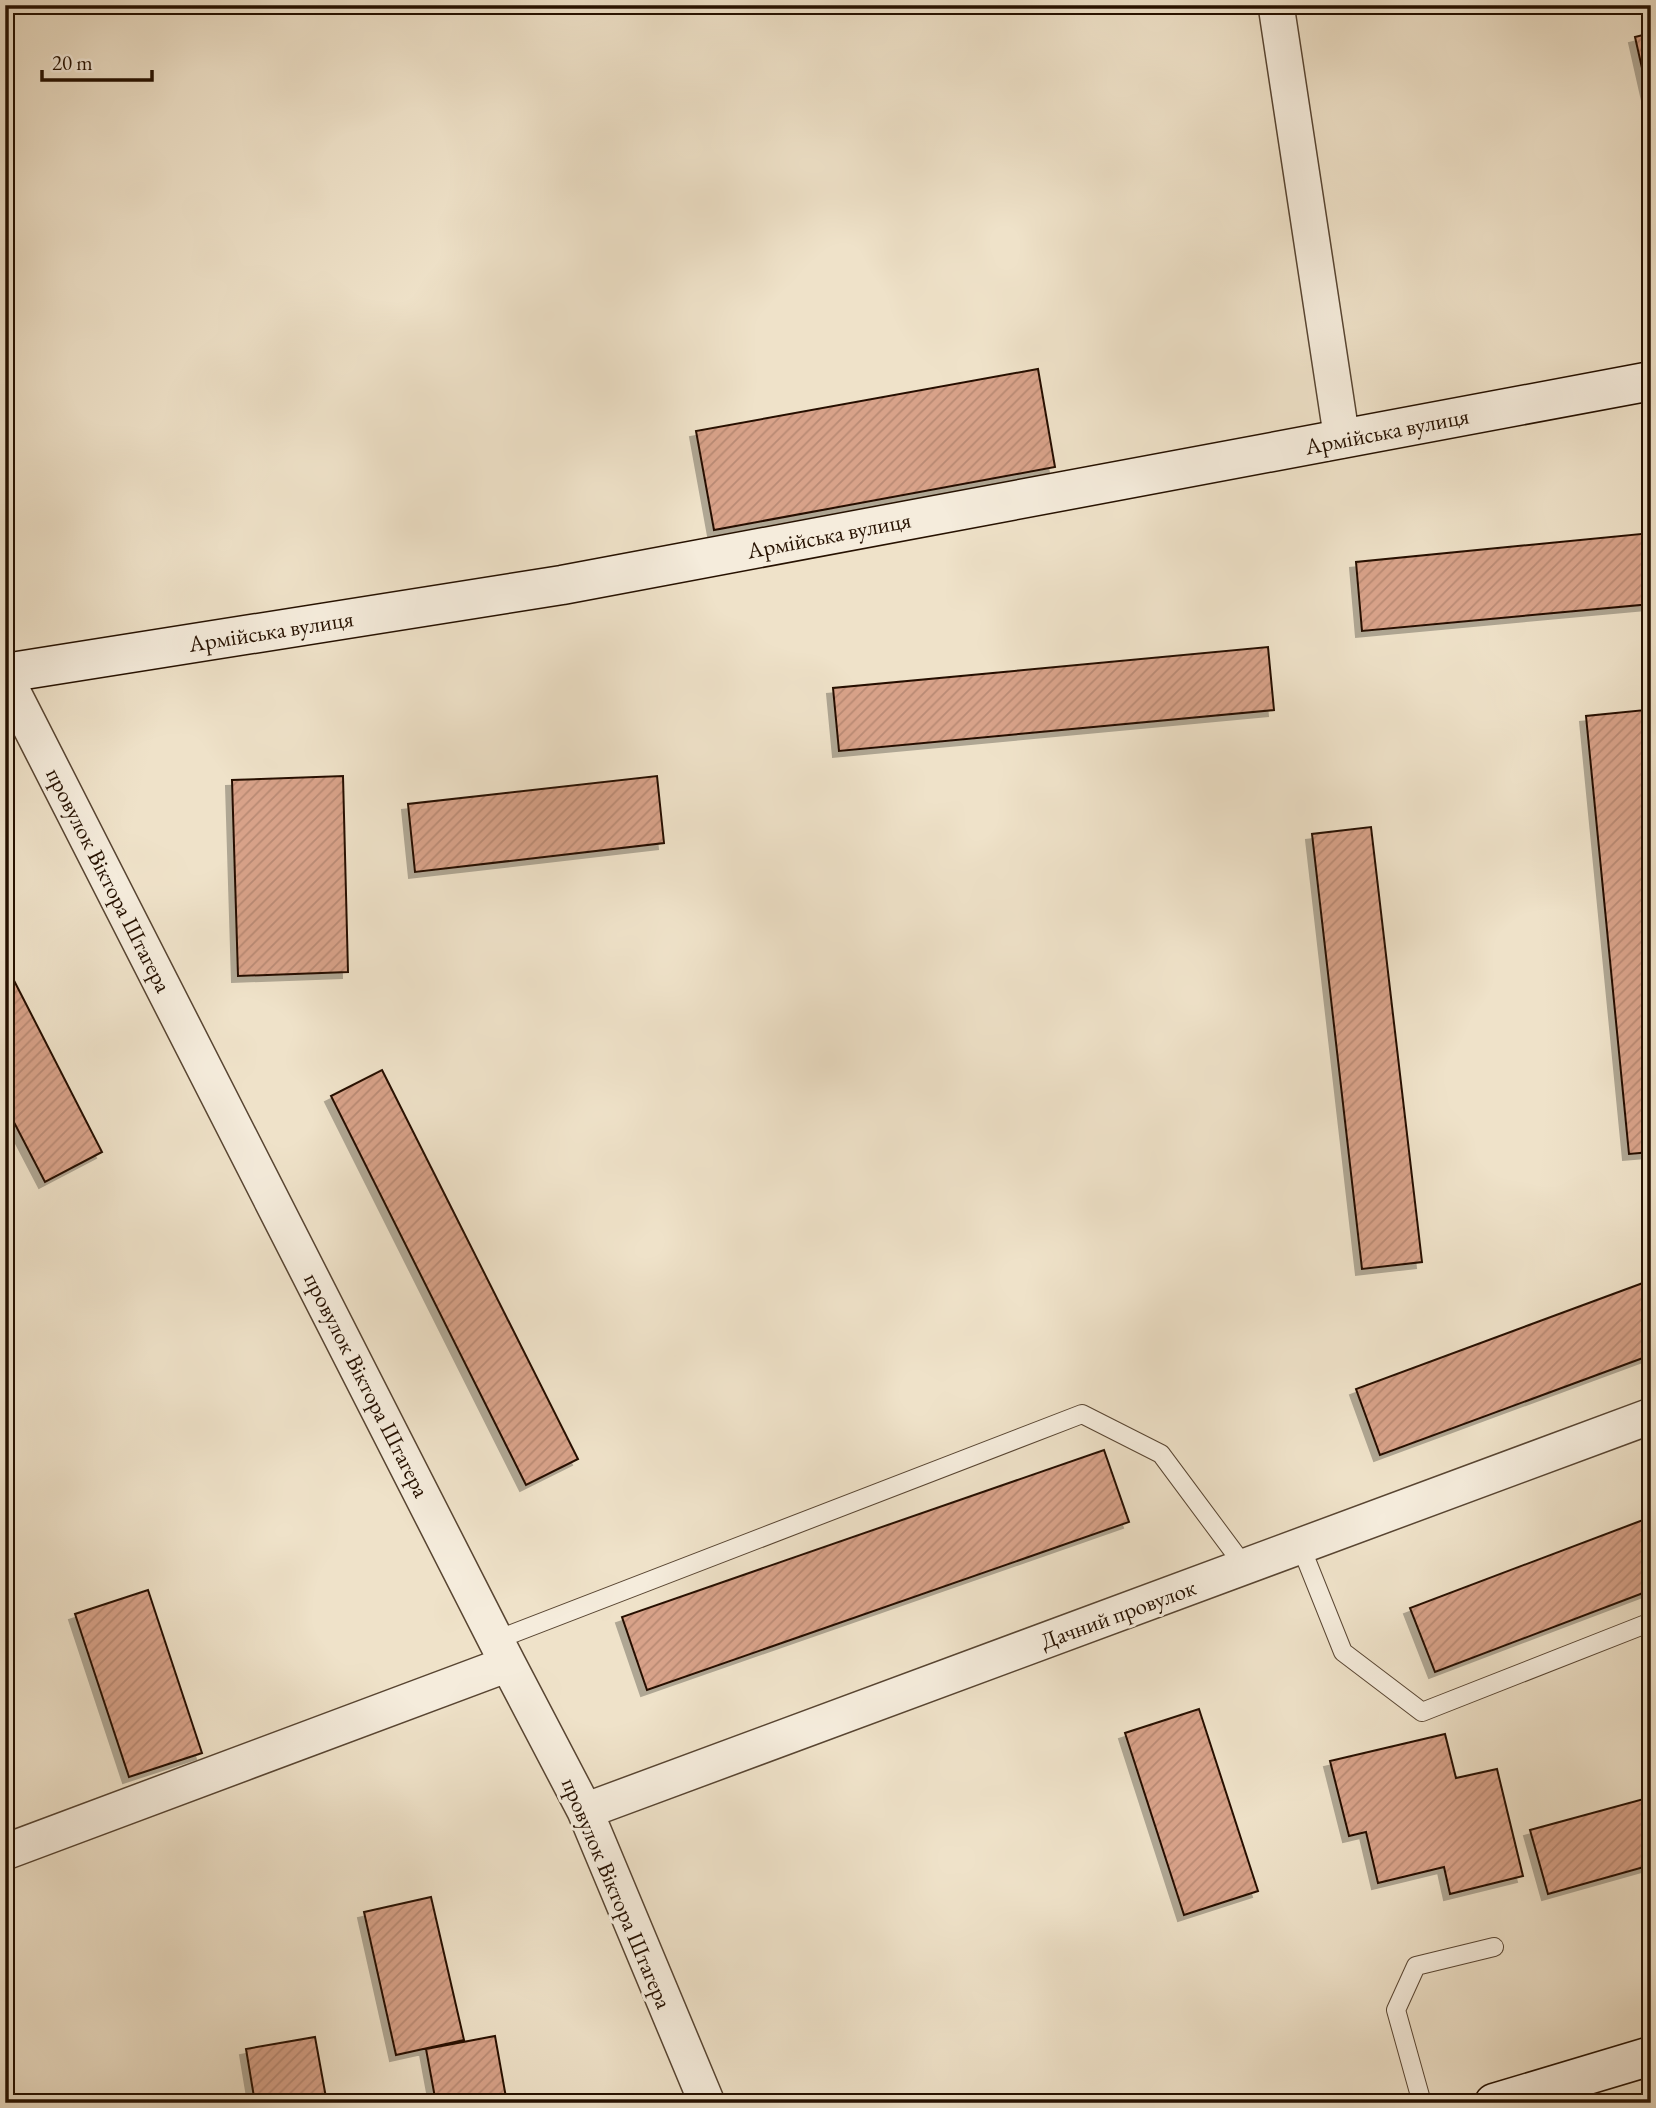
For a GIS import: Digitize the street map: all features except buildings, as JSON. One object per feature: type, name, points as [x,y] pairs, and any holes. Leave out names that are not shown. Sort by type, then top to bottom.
[{"type":"street","points":[[1276,5],[1342,440]]},
{"type":"street","name":"Армійська вулиця","points":[[5,675],[562,585],[1651,381]]},
{"type":"street","name":"провулок Віктора Штагера","points":[[5,675],[585,1811],[707,2103]]},
{"type":"street","name":"Дачний провулок","points":[[585,1811],[1651,1416]]},
{"type":"street","points":[[5,1852],[502,1652]]},
{"type":"street","points":[[1494,2103],[1651,2056]]},
{"type":"street","points":[[1579,2103],[1651,2081]]},
{"type":"lane","points":[[502,1652],[1082,1414],[1161,1454],[1245,1567]]},
{"type":"lane","points":[[1301,1547],[1343,1652],[1422,1712],[1651,1622]]},
{"type":"lane","points":[[1422,2103],[1396,2010],[1416,1966],[1493,1947]]}]
